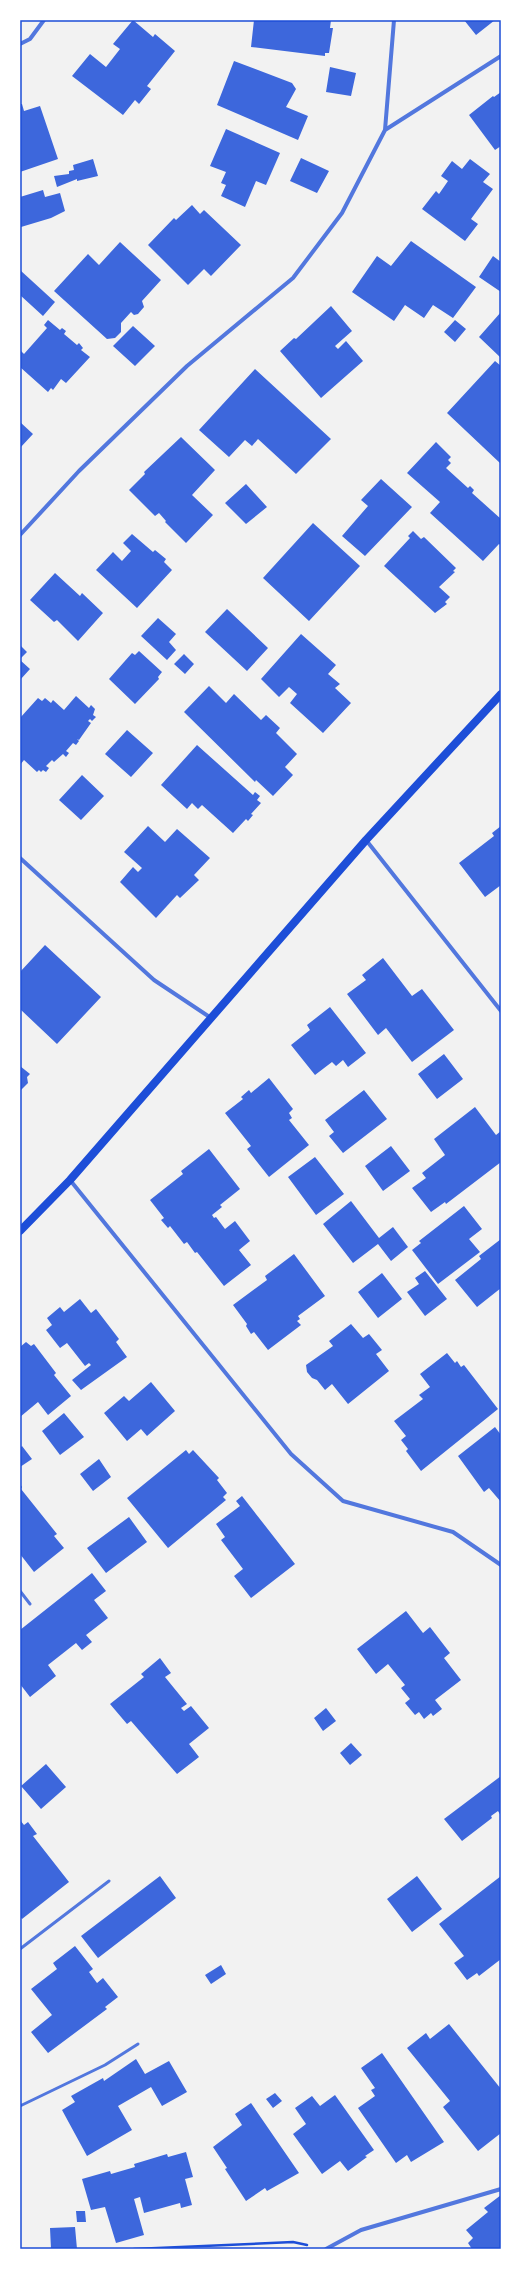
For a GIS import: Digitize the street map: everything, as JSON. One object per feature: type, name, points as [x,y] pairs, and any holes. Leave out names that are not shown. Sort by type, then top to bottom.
[{"type":"main road","points":[[20,1231],[70,1180],[366,840],[501,694]]},
{"type":"street","points":[[20,44],[30,39],[44,20]]},
{"type":"street","points":[[20,535],[79,471],[187,366],[293,278],[342,213],[385,130],[394,20]]},
{"type":"street","points":[[385,130],[501,56]]},
{"type":"street","points":[[366,840],[501,1011]]},
{"type":"street","points":[[20,858],[154,980],[211,1018]]},
{"type":"street","points":[[70,1180],[291,1454],[302,1465],[342,1500],[454,1532],[501,1565]]},
{"type":"street","points":[[326,2249],[360,2230],[501,2189]]},
{"type":"lane","points":[[20,1591],[30,1604]]},
{"type":"lane","points":[[20,1949],[109,1881]]},
{"type":"lane","points":[[20,2106],[105,2065],[138,2044]]},
{"type":"path","points":[[134,2249],[293,2242],[326,2249]]},
{"type":"building","points":[[133,20],[153,37],[155,34],[175,51],[147,86],[151,89],[139,104],[135,100],[123,115],[72,76],[90,54],[106,67],[120,49],[113,44]]},
{"type":"building","points":[[254,20],[331,20],[330,28],[333,28],[329,53],[325,53],[325,56],[251,47]]},
{"type":"building","points":[[464,20],[495,20],[476,35]]},
{"type":"building","points":[[234,61],[292,83],[296,89],[286,107],[308,116],[298,140],[217,105]]},
{"type":"building","points":[[330,67],[356,73],[351,96],[326,92]]},
{"type":"building","points":[[501,92],[501,146],[495,150],[469,115],[493,96],[494,97]]},
{"type":"building","points":[[20,104],[22,104],[24,111],[40,106],[58,159],[20,172]]},
{"type":"building","points":[[226,129],[280,153],[266,185],[256,181],[245,207],[221,196],[226,185],[221,183],[226,172],[210,166]]},
{"type":"building","points":[[301,158],[329,171],[317,193],[290,181]]},
{"type":"building","points":[[93,159],[98,176],[77,181],[77,179],[57,187],[54,176],[69,174],[69,171],[74,170],[73,165]]},
{"type":"building","points":[[470,159],[490,174],[483,182],[493,189],[471,219],[478,224],[465,241],[422,209],[436,191],[439,194],[448,181],[441,176],[452,161],[462,169]]},
{"type":"building","points":[[43,190],[45,197],[60,193],[65,211],[51,218],[21,227],[20,197]]},
{"type":"building","points":[[192,205],[200,214],[204,210],[241,245],[211,276],[204,269],[188,285],[148,245],[174,218],[176,220]]},
{"type":"building","points":[[411,241],[476,287],[453,318],[433,305],[424,318],[405,305],[394,321],[352,292],[377,256],[391,266]]},
{"type":"building","points":[[120,242],[161,280],[142,301],[144,307],[138,314],[134,315],[131,312],[121,323],[121,332],[115,338],[107,339],[54,291],[88,254],[99,265]]},
{"type":"building","points":[[493,256],[501,262],[501,292],[479,277]]},
{"type":"building","points":[[20,270],[55,302],[43,316],[20,295]]},
{"type":"building","points":[[331,306],[352,331],[335,346],[338,349],[346,341],[363,361],[321,398],[280,351],[294,338],[296,339]]},
{"type":"building","points":[[501,312],[501,358],[479,337]]},
{"type":"building","points":[[48,320],[60,330],[62,328],[66,331],[64,334],[77,345],[79,343],[83,348],[81,350],[90,357],[66,383],[61,379],[53,390],[51,388],[48,392],[20,367],[20,350],[24,354],[47,328],[44,325]]},
{"type":"building","points":[[455,320],[466,329],[455,342],[444,332]]},
{"type":"building","points":[[133,326],[155,346],[135,366],[113,346]]},
{"type":"building","points":[[495,361],[501,366],[501,464],[447,413]]},
{"type":"building","points":[[255,369],[331,439],[296,474],[258,439],[252,446],[245,440],[229,457],[199,430]]},
{"type":"building","points":[[20,422],[33,434],[20,448]]},
{"type":"building","points":[[181,437],[215,470],[192,495],[213,515],[186,543],[165,522],[166,521],[159,513],[155,516],[129,490],[145,474],[144,472]]},
{"type":"building","points":[[436,442],[451,457],[448,460],[451,463],[446,468],[468,488],[470,486],[474,490],[472,493],[501,519],[501,545],[499,544],[483,561],[430,513],[440,502],[407,473]]},
{"type":"building","points":[[381,479],[412,507],[365,556],[342,536],[368,506],[361,500]]},
{"type":"building","points":[[246,484],[267,507],[246,524],[225,503]]},
{"type":"building","points":[[313,523],[360,566],[309,621],[263,578]]},
{"type":"building","points":[[413,531],[421,539],[424,537],[456,568],[453,571],[455,572],[439,587],[450,597],[445,602],[447,604],[435,613],[384,566],[410,538],[408,536]]},
{"type":"building","points":[[132,534],[153,552],[155,550],[166,559],[164,562],[172,570],[137,608],[96,570],[113,552],[122,561],[131,551],[123,543]]},
{"type":"building","points":[[55,573],[80,596],[82,593],[103,613],[78,641],[57,620],[54,622],[30,600]]},
{"type":"building","points":[[227,609],[268,648],[247,671],[205,632]]},
{"type":"building","points":[[158,618],[176,634],[169,642],[176,650],[167,660],[141,636]]},
{"type":"building","points":[[301,634],[336,665],[328,674],[340,684],[335,688],[351,703],[323,733],[290,703],[297,694],[289,687],[279,697],[261,679]]},
{"type":"building","points":[[20,645],[27,652],[20,659]]},
{"type":"building","points":[[139,651],[162,672],[158,677],[159,679],[135,704],[109,679],[132,653],[135,655]]},
{"type":"building","points":[[184,654],[194,664],[185,674],[174,664]]},
{"type":"building","points":[[20,660],[30,669],[20,680]]},
{"type":"building","points":[[209,686],[226,703],[234,694],[261,720],[266,715],[280,728],[276,733],[297,754],[285,767],[293,775],[273,796],[256,780],[255,782],[184,712]]},
{"type":"building","points":[[76,696],[89,708],[91,705],[95,709],[93,715],[96,717],[92,721],[90,719],[88,721],[91,723],[79,740],[77,739],[79,741],[76,745],[73,743],[66,751],[69,753],[66,757],[63,754],[54,762],[52,760],[46,766],[49,768],[46,772],[43,770],[41,772],[39,770],[37,772],[24,760],[20,765],[20,718],[38,698],[42,701],[45,698],[51,703],[53,700],[64,710]]},
{"type":"building","points":[[127,730],[153,753],[131,777],[105,754]]},
{"type":"building","points":[[197,745],[253,795],[255,792],[260,796],[257,800],[261,803],[251,814],[253,815],[248,821],[246,819],[233,833],[202,805],[198,809],[192,803],[187,809],[161,785]]},
{"type":"building","points":[[82,775],[104,796],[81,820],[59,800]]},
{"type":"building","points":[[148,826],[165,842],[177,829],[210,858],[194,875],[199,880],[180,898],[177,895],[156,918],[120,882],[133,867],[138,872],[142,868],[124,852]]},
{"type":"building","points":[[501,826],[501,885],[485,897],[459,863],[494,836],[492,833]]},
{"type":"building","points":[[45,945],[101,997],[57,1044],[20,1009],[20,972]]},
{"type":"building","points":[[383,958],[412,996],[422,989],[454,1030],[412,1062],[386,1028],[378,1035],[347,994],[366,980],[362,975]]},
{"type":"building","points":[[330,1007],[366,1053],[348,1067],[343,1060],[336,1066],[332,1062],[315,1075],[291,1045],[310,1030],[307,1025]]},
{"type":"building","points":[[444,1054],[463,1079],[437,1099],[418,1074]]},
{"type":"building","points":[[20,1066],[30,1074],[27,1077],[28,1083],[20,1091]]},
{"type":"building","points":[[269,1078],[293,1109],[289,1113],[292,1118],[289,1120],[309,1145],[269,1177],[247,1149],[251,1146],[225,1113],[243,1099],[241,1097],[249,1090],[251,1093]]},
{"type":"building","points":[[364,1090],[387,1119],[343,1153],[329,1136],[334,1132],[325,1120]]},
{"type":"building","points":[[475,1107],[496,1135],[501,1131],[501,1162],[446,1204],[445,1202],[431,1212],[412,1188],[426,1178],[422,1173],[445,1155],[434,1139]]},
{"type":"building","points":[[391,1146],[410,1171],[383,1191],[365,1166]]},
{"type":"building","points":[[209,1149],[240,1189],[220,1205],[222,1207],[212,1215],[214,1218],[216,1217],[225,1229],[235,1221],[250,1241],[239,1250],[251,1265],[224,1286],[197,1252],[195,1253],[187,1242],[184,1244],[170,1226],[168,1228],[161,1220],[164,1218],[150,1200],[183,1174],[181,1171]]},
{"type":"building","points":[[315,1157],[344,1194],[316,1215],[288,1177]]},
{"type":"building","points":[[351,1201],[379,1238],[393,1227],[408,1247],[391,1261],[378,1244],[353,1263],[323,1224]]},
{"type":"building","points":[[464,1206],[482,1229],[469,1239],[480,1252],[438,1284],[412,1250],[421,1243],[419,1241]]},
{"type":"building","points":[[501,1239],[501,1288],[477,1307],[455,1280],[481,1259],[479,1256]]},
{"type":"building","points":[[294,1254],[325,1296],[298,1316],[300,1319],[297,1321],[301,1325],[268,1350],[254,1332],[251,1334],[246,1326],[247,1324],[233,1305],[267,1280],[265,1276]]},
{"type":"building","points":[[425,1271],[447,1299],[425,1316],[407,1292],[419,1284],[415,1278]]},
{"type":"building","points":[[382,1273],[402,1299],[378,1318],[358,1292]]},
{"type":"building","points":[[80,1299],[91,1313],[96,1309],[119,1339],[116,1342],[127,1357],[81,1390],[72,1380],[91,1365],[89,1363],[85,1366],[67,1343],[60,1348],[46,1330],[52,1325],[47,1318],[60,1307],[64,1312]]},
{"type":"building","points":[[351,1324],[363,1338],[369,1334],[382,1350],[376,1354],[389,1371],[348,1404],[332,1384],[325,1390],[317,1380],[312,1378],[307,1372],[306,1365],[333,1346],[329,1341]]},
{"type":"building","points":[[26,1342],[31,1346],[34,1344],[56,1373],[54,1375],[71,1396],[48,1415],[38,1402],[20,1417],[20,1347]]},
{"type":"building","points":[[447,1353],[455,1363],[457,1361],[461,1367],[464,1365],[498,1409],[421,1471],[406,1451],[408,1449],[401,1440],[406,1436],[394,1421],[423,1399],[419,1395],[430,1387],[420,1374]]},
{"type":"building","points":[[151,1382],[175,1411],[147,1436],[141,1429],[127,1441],[104,1413],[124,1396],[129,1401]]},
{"type":"building","points":[[64,1413],[84,1437],[60,1455],[42,1431]]},
{"type":"building","points":[[495,1427],[501,1435],[501,1502],[489,1488],[484,1492],[458,1456]]},
{"type":"building","points":[[22,1446],[32,1459],[20,1467],[20,1448]]},
{"type":"building","points":[[186,1450],[189,1454],[193,1450],[219,1478],[217,1480],[227,1493],[223,1497],[226,1500],[168,1548],[127,1498]]},
{"type":"building","points":[[99,1459],[111,1477],[93,1491],[80,1474]]},
{"type":"building","points":[[20,1484],[22,1487],[21,1489],[57,1534],[54,1536],[64,1548],[34,1572],[20,1554]]},
{"type":"building","points":[[242,1496],[295,1564],[251,1598],[234,1576],[243,1569],[221,1540],[225,1537],[216,1524],[240,1506],[236,1501]]},
{"type":"building","points":[[129,1517],[147,1542],[106,1573],[87,1548]]},
{"type":"building","points":[[92,1573],[106,1591],[94,1600],[108,1618],[86,1635],[92,1642],[82,1650],[76,1643],[48,1665],[56,1676],[30,1697],[20,1684],[20,1630]]},
{"type":"building","points":[[406,1611],[423,1633],[430,1627],[450,1653],[444,1658],[461,1680],[435,1700],[442,1709],[433,1716],[431,1713],[424,1719],[419,1712],[415,1715],[405,1703],[410,1699],[401,1688],[405,1685],[388,1664],[376,1674],[357,1649]]},
{"type":"building","points":[[160,1658],[171,1673],[165,1677],[187,1704],[181,1708],[184,1711],[191,1706],[209,1728],[189,1744],[199,1757],[177,1774],[131,1721],[127,1724],[110,1704],[144,1677],[141,1674]]},
{"type":"building","points":[[326,1708],[336,1721],[323,1731],[314,1718]]},
{"type":"building","points":[[351,1743],[362,1755],[350,1765],[340,1753]]},
{"type":"building","points":[[46,1764],[66,1787],[41,1809],[21,1786]]},
{"type":"building","points":[[501,1776],[501,1816],[498,1811],[491,1816],[492,1818],[462,1841],[444,1819]]},
{"type":"building","points":[[20,1820],[24,1825],[28,1822],[37,1834],[33,1836],[69,1882],[22,1919],[20,1916]]},
{"type":"building","points":[[160,1876],[176,1898],[98,1958],[81,1936]]},
{"type":"building","points":[[417,1876],[442,1909],[412,1932],[387,1899]]},
{"type":"building","points":[[501,1876],[501,1959],[479,1976],[477,1973],[467,1980],[454,1963],[464,1956],[439,1924]]},
{"type":"building","points":[[75,1946],[93,1969],[89,1972],[97,1983],[103,1978],[118,1997],[105,2007],[107,2009],[48,2053],[31,2032],[52,2015],[31,1989],[57,1969],[53,1963]]},
{"type":"building","points":[[221,1965],[226,1974],[211,1984],[205,1975]]},
{"type":"building","points":[[449,2024],[501,2089],[501,2133],[478,2151],[443,2107],[450,2101],[407,2048],[426,2033],[430,2039]]},
{"type":"building","points":[[382,2053],[444,2142],[411,2162],[407,2155],[396,2163],[358,2108],[375,2096],[371,2090],[375,2088],[361,2068]]},
{"type":"building","points":[[136,2059],[145,2074],[169,2061],[187,2092],[162,2106],[151,2087],[118,2106],[132,2130],[87,2156],[62,2110],[75,2102],[71,2096],[103,2078],[104,2081]]},
{"type":"building","points":[[275,2093],[282,2101],[273,2108],[266,2099]]},
{"type":"building","points":[[335,2095],[374,2150],[348,2171],[340,2161],[322,2174],[293,2134],[306,2124],[295,2108],[312,2096],[320,2106]]},
{"type":"building","points":[[251,2103],[299,2173],[267,2191],[265,2188],[246,2201],[225,2169],[227,2168],[213,2147],[242,2125],[235,2114]]},
{"type":"building","points":[[186,2152],[193,2177],[185,2179],[192,2205],[181,2208],[180,2203],[144,2213],[140,2197],[134,2199],[144,2235],[116,2243],[105,2207],[91,2210],[82,2179],[110,2171],[111,2174],[135,2167],[134,2164],[167,2154],[168,2157]]},
{"type":"building","points":[[501,2195],[501,2249],[472,2249],[468,2243],[473,2238],[466,2230],[488,2212],[484,2208]]},
{"type":"building","points":[[76,2211],[85,2211],[86,2222],[77,2222]]},
{"type":"building","points":[[75,2227],[77,2249],[51,2249],[50,2228]]}]
